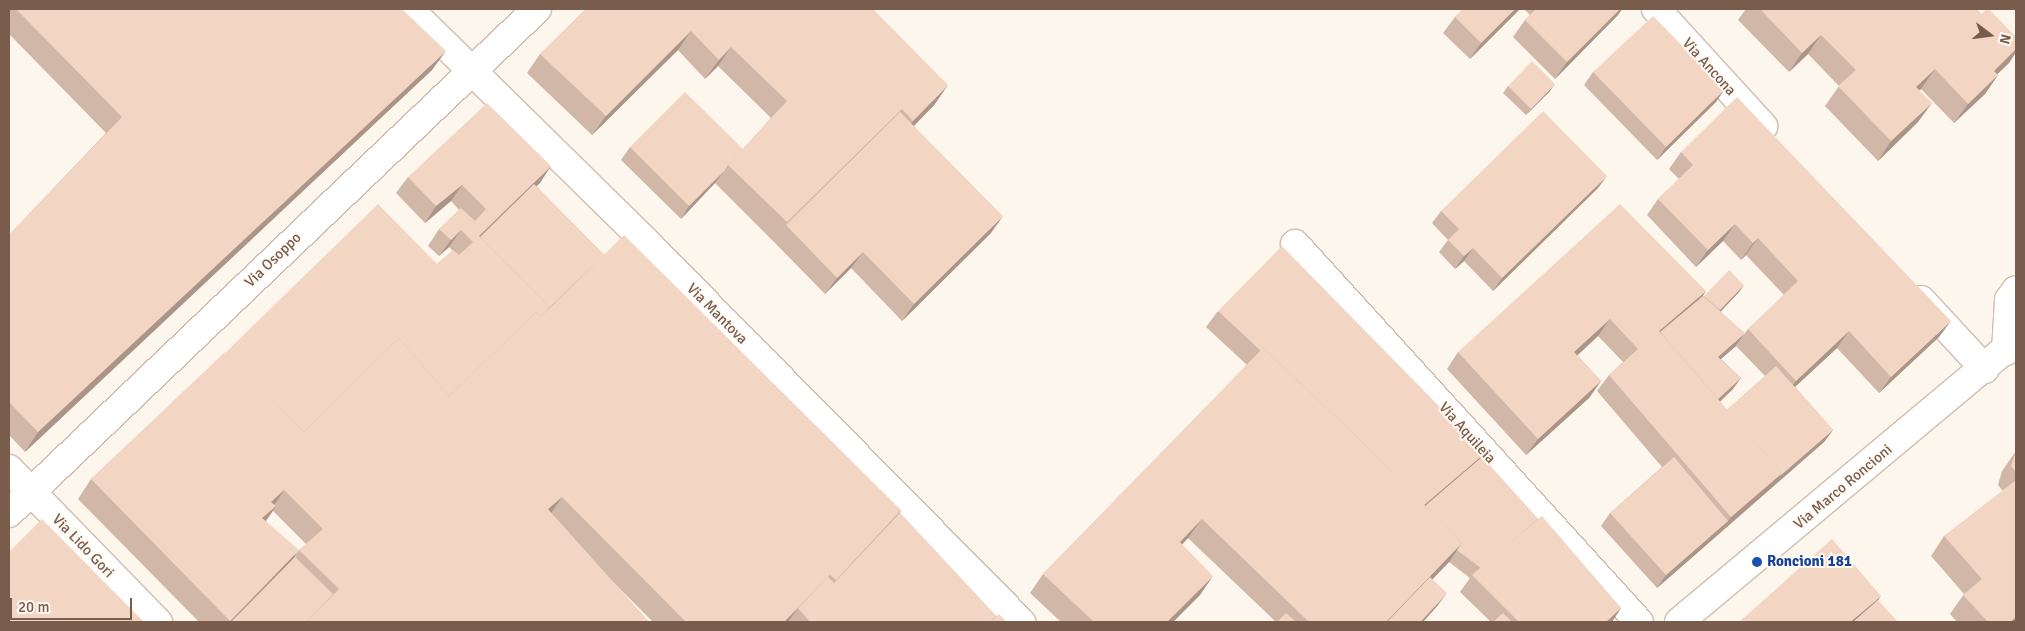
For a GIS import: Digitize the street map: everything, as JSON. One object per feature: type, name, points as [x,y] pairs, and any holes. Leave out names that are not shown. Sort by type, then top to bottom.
[{"type":"street","name":"Via Mantova","points":[[409,9],[472,69],[1021,622]]},
{"type":"street","name":"Via Osoppo","points":[[9,513],[472,69],[538,9]]},
{"type":"street","name":"Via Ancona","points":[[1656,9],[1783,148]]},
{"type":"street","name":"Via Aquileia","points":[[1295,244],[1639,622]]},
{"type":"street","points":[[1904,281],[1984,369]]},
{"type":"street","points":[[2013,347],[2009,300],[2016,290]]},
{"type":"street","name":"Via Marco Roncioni","points":[[1679,622],[2013,347]]},
{"type":"street","name":"Via Lido Gori","points":[[9,469],[158,622]]},
{"type":"building","points":[[16,9],[402,9],[446,51],[38,432],[9,402],[9,235],[122,117]]},
{"type":"building","points":[[586,9],[873,9],[948,85],[913,121],[902,109],[787,222],[728,165],[787,101],[731,47],[719,60],[691,31],[606,116],[540,54]]},
{"type":"building","points":[[1463,9],[1515,9],[1481,43],[1455,17]]},
{"type":"building","points":[[1536,9],[1620,9],[1567,62],[1525,20]]},
{"type":"building","points":[[1760,9],[1976,9],[1981,14],[1989,9],[2016,37],[2016,49],[1994,71],[1998,75],[1968,104],[1935,69],[1916,87],[1932,103],[1891,141],[1838,86],[1856,70],[1821,35],[1802,53]]},
{"type":"building","points":[[1653,16],[1725,89],[1666,147],[1593,72]]},
{"type":"building","points":[[1532,61],[1555,84],[1531,109],[1508,86]]},
{"type":"building","points":[[685,92],[743,149],[689,206],[630,147]]},
{"type":"building","points":[[1737,97],[1951,321],[1891,377],[1849,331],[1796,381],[1748,329],[1798,281],[1758,238],[1753,243],[1735,224],[1708,250],[1658,199],[1693,165],[1681,152]]},
{"type":"building","points":[[487,103],[551,166],[479,236],[550,307],[541,316],[536,312],[449,396],[399,338],[304,432],[225,353],[378,204],[437,264],[453,250],[459,255],[473,242],[461,230],[451,240],[439,229],[461,208],[475,221],[486,209],[462,185],[436,206],[408,177]]},
{"type":"building","points":[[1543,111],[1607,176],[1502,278],[1473,248],[1464,256],[1448,240],[1459,229],[1441,211]]},
{"type":"building","points":[[900,112],[1003,216],[914,304],[863,252],[837,278],[786,225]]},
{"type":"building","points":[[534,184],[604,255],[550,307],[480,237]]},
{"type":"building","points":[[1620,204],[1706,291],[1659,331],[1782,473],[1731,517],[1609,375],[1638,349],[1610,319],[1574,352],[1601,381],[1538,439],[1458,352]]},
{"type":"building","points":[[624,235],[901,510],[836,580],[830,575],[784,622],[686,622],[562,497],[548,509],[649,622],[306,622],[339,589],[299,550],[230,621],[91,479],[225,352],[304,432],[399,338],[449,396],[536,312],[541,316],[553,305]],"holes":[[[284,490],[323,529],[299,550],[262,518],[276,506],[271,502]]]},
{"type":"building","points":[[1282,246],[1485,453],[1424,505],[1356,436],[1263,348],[1261,351],[1218,311]]},
{"type":"building","points":[[1729,270],[1744,285],[1720,310],[1704,296]]},
{"type":"building","points":[[1703,296],[1745,333],[1718,357],[1741,378],[1718,399],[1660,332]]},
{"type":"building","points":[[1263,348],[1356,436],[1462,543],[1386,622],[1309,622],[1202,519],[1180,542],[1213,576],[1167,622],[1094,622],[1043,574]]},
{"type":"building","points":[[1776,366],[1833,430],[1779,477],[1782,473],[1727,410]]},
{"type":"building","points":[[2016,451],[2016,472],[2011,466]]},
{"type":"building","points":[[1482,457],[1538,519],[1481,568],[1457,550],[1462,543],[1425,506]]},
{"type":"building","points":[[1674,457],[1728,521],[1666,575],[1610,513]]},
{"type":"building","points":[[2016,480],[2016,617],[2010,622],[1988,622],[1963,595],[1982,579],[1944,536]]},
{"type":"building","points":[[900,513],[996,616],[990,622],[810,622],[798,608],[828,577],[834,583]]},
{"type":"building","points":[[1542,516],[1621,608],[1606,622],[1519,622],[1472,575]]},
{"type":"building","points":[[42,519],[144,622],[9,622],[9,552]]},
{"type":"building","points":[[1832,539],[1881,596],[1850,622],[1739,622]]},
{"type":"building","points":[[295,557],[333,594],[306,622],[231,622]]},
{"type":"building","points":[[1430,577],[1447,593],[1421,621],[1423,622],[1387,622]]},
{"type":"building","points":[[1878,600],[1898,622],[1853,622]]},
{"type":"building","points":[[1286,613],[1296,622],[1277,622]]},
{"type":"building","points":[[1503,613],[1512,622],[1493,622]]},
{"type":"building","points":[[999,614],[1007,622],[990,622]]},
{"type":"place","name":"Roncioni 181","points":[[1757,562]]}]
